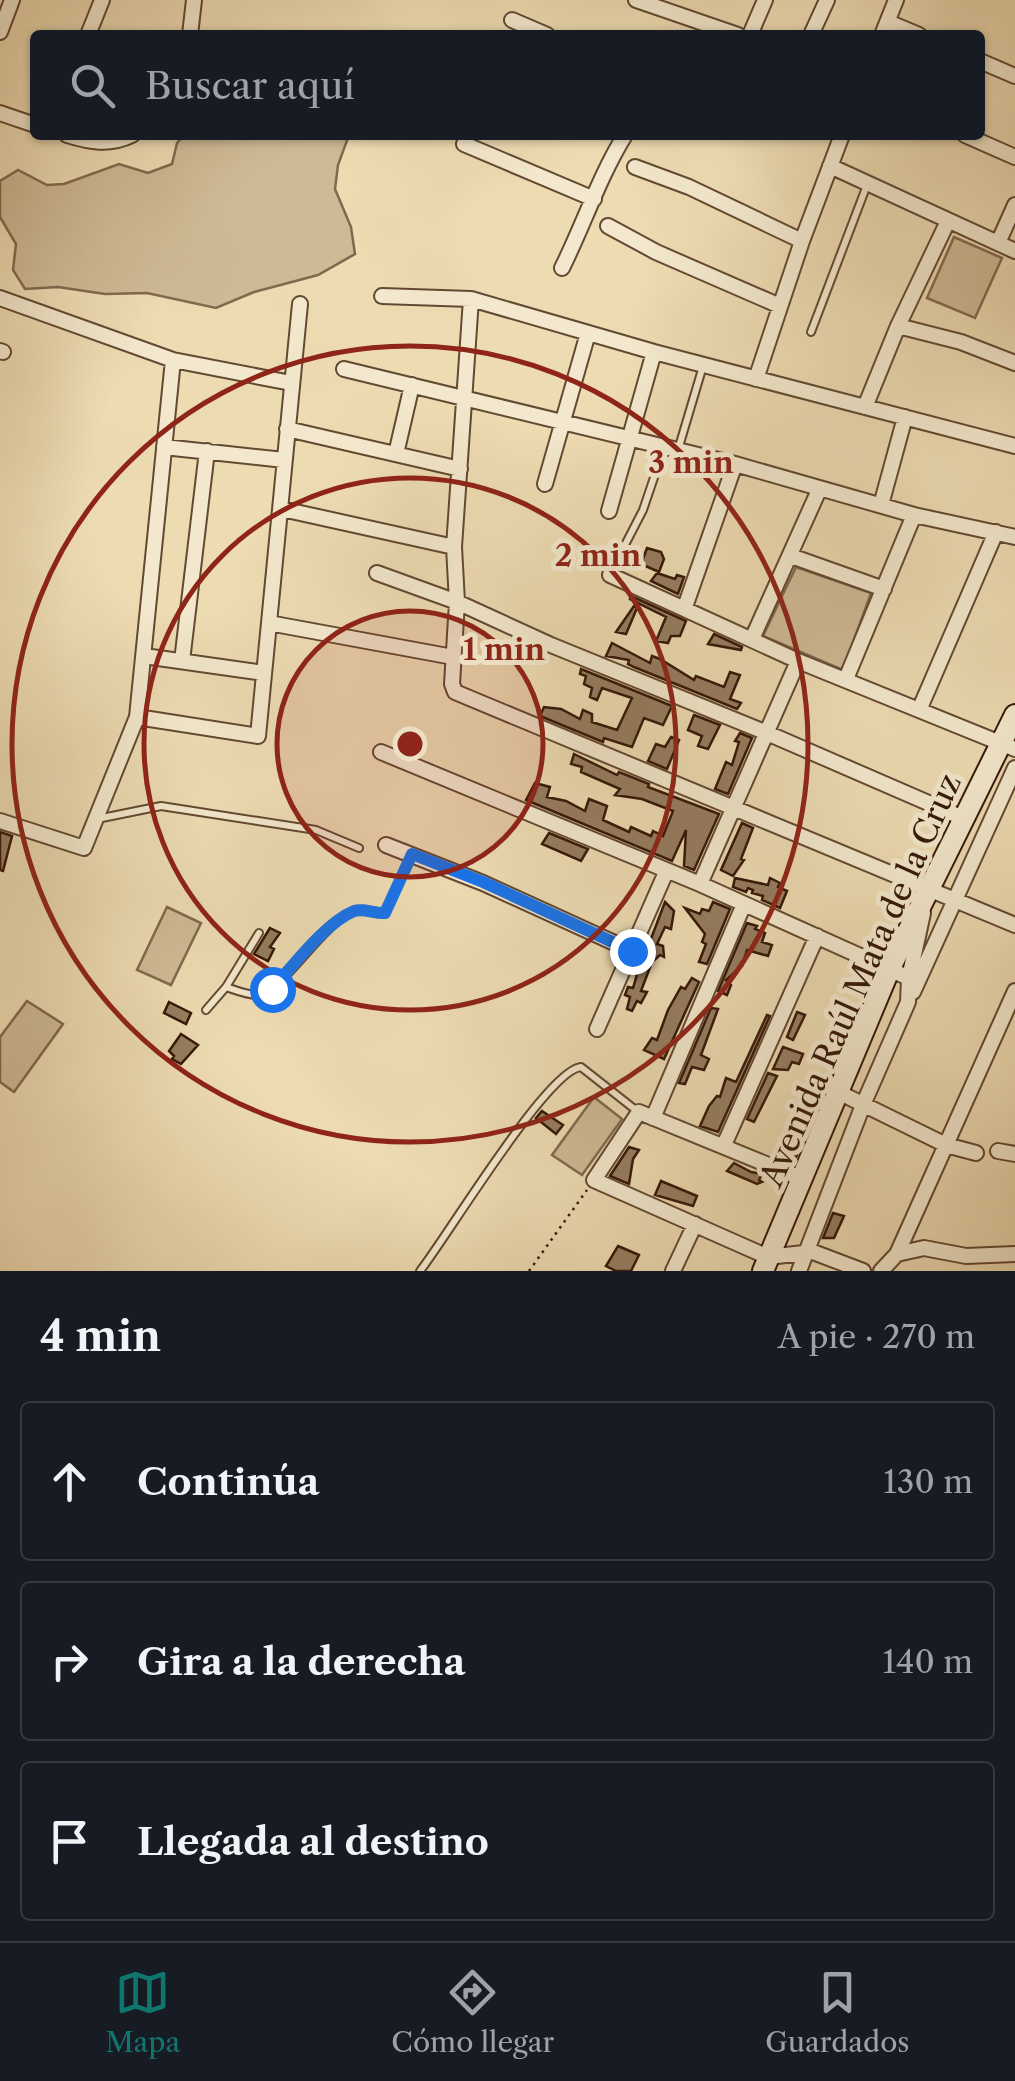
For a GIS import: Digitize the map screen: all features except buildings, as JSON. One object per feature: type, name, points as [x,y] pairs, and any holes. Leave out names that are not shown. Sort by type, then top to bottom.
[{"type":"street","points":[[90,30],[102,0]]},
{"type":"street","points":[[191,30],[194,0]]},
{"type":"street","points":[[636,0],[724,30]]},
{"type":"street","points":[[752,30],[765,0]]},
{"type":"street","points":[[814,30],[827,0]]},
{"type":"street","points":[[885,28],[896,0]]},
{"type":"street","points":[[1,25],[7,2]]},
{"type":"street","points":[[512,20],[535,30]]},
{"type":"street","points":[[697,30],[704,23]]},
{"type":"street","points":[[985,63],[1015,76]]},
{"type":"street","points":[[0,113],[30,123]]},
{"type":"street","points":[[91,140],[115,140]]},
{"type":"street","points":[[562,268],[618,140]]},
{"type":"street","points":[[756,380],[840,140]]},
{"type":"street","points":[[977,140],[1015,157]]},
{"type":"street","points":[[464,144],[594,199]]},
{"type":"street","points":[[636,166],[690,187],[802,241]]},
{"type":"street","points":[[830,166],[1015,251]]},
{"type":"street","points":[[998,243],[1015,205]]},
{"type":"street","points":[[865,407],[948,221]]},
{"type":"street","points":[[608,226],[656,252],[780,306]]},
{"type":"street","points":[[382,296],[471,299],[756,380],[1015,446]]},
{"type":"street","points":[[0,298],[172,360],[291,384]]},
{"type":"street","points":[[471,299],[454,546],[457,602],[452,684],[462,696],[1015,925]]},
{"type":"street","points":[[137,716],[258,736],[300,304]]},
{"type":"street","points":[[898,326],[961,342],[1015,364]]},
{"type":"street","points":[[545,484],[588,333]]},
{"type":"street","points":[[609,511],[654,352]]},
{"type":"street","points":[[0,821],[84,848],[137,716],[172,360]]},
{"type":"street","points":[[344,369],[735,464],[914,515],[1015,537]]},
{"type":"street","points":[[396,454],[412,385]]},
{"type":"street","points":[[880,505],[905,418]]},
{"type":"street","points":[[287,429],[460,469]]},
{"type":"street","points":[[164,447],[284,460]]},
{"type":"street","points":[[182,661],[206,451]]},
{"type":"street","points":[[685,607],[735,464]]},
{"type":"street","points":[[752,638],[818,490]]},
{"type":"street","points":[[282,509],[454,546]]},
{"type":"street","points":[[846,679],[914,515]]},
{"type":"street","points":[[920,708],[996,532]]},
{"type":"street","points":[[791,556],[884,589]]},
{"type":"street","points":[[377,573],[457,602],[963,818]]},
{"type":"street","points":[[610,575],[798,661],[1008,746]]},
{"type":"street","points":[[268,623],[453,656]]},
{"type":"street","points":[[144,656],[264,673]]},
{"type":"street","points":[[700,884],[798,661]]},
{"type":"street","name":"Avenida Raúl Mata de la Cruz","points":[[766,1264],[838,1092],[900,973],[929,888],[963,818],[1008,746],[1015,715]]},
{"type":"street","points":[[381,752],[700,884],[900,973],[908,1002]]},
{"type":"street","points":[[800,1271],[863,1105],[1015,768]]},
{"type":"street","points":[[386,845],[483,882],[632,951]]},
{"type":"street","points":[[597,1029],[666,872]]},
{"type":"street","points":[[744,904],[646,1115],[594,1180],[695,1224],[766,1264],[813,1252],[863,1271]]},
{"type":"street","points":[[724,1145],[816,936]]},
{"type":"street","points":[[881,1271],[897,1254],[1015,990]]},
{"type":"street","points":[[838,1092],[946,1145],[976,1153]]},
{"type":"street","points":[[646,1115],[800,1178]]},
{"type":"street","points":[[998,1151],[1015,1154]]},
{"type":"street","points":[[673,1271],[695,1224]]},
{"type":"street","points":[[897,1254],[924,1248],[966,1256],[1015,1254]]},
{"type":"lane","points":[[810,332],[868,184]]},
{"type":"lane","points":[[610,575],[671,449],[703,365]]},
{"type":"lane","points":[[96,819],[161,806],[316,830],[358,848]]},
{"type":"lane","points":[[226,987],[252,994],[268,992],[340,920],[360,910],[385,913],[412,854]]},
{"type":"lane","points":[[206,1010],[226,987],[259,933]]},
{"type":"lane","points":[[420,1271],[537,1104],[568,1071],[581,1068],[646,1115]]},
{"type":"path","points":[[530,1271],[594,1180]]},
{"type":"shaded area","points":[[347,140],[335,189],[351,227],[355,254],[318,275],[254,292],[216,308],[147,293],[105,294],[58,287],[25,289],[13,270],[16,244],[0,217],[0,181],[18,170],[47,185],[64,184],[119,164],[148,173],[172,164],[177,143]]},
{"type":"shaded area","points":[[954,237],[1002,258],[975,318],[927,298]]},
{"type":"shaded area","points":[[796,567],[871,593],[843,670],[763,636]]},
{"type":"shaded area","points":[[167,907],[201,923],[171,985],[137,970]]},
{"type":"shaded area","points":[[27,1001],[63,1024],[14,1092],[0,1082],[0,1037]]},
{"type":"shaded area","points":[[594,1097],[622,1119],[582,1175],[552,1155]]},
{"type":"route","points":[[272,989],[340,920],[360,910],[385,913],[412,854],[483,882],[632,951]]}]
